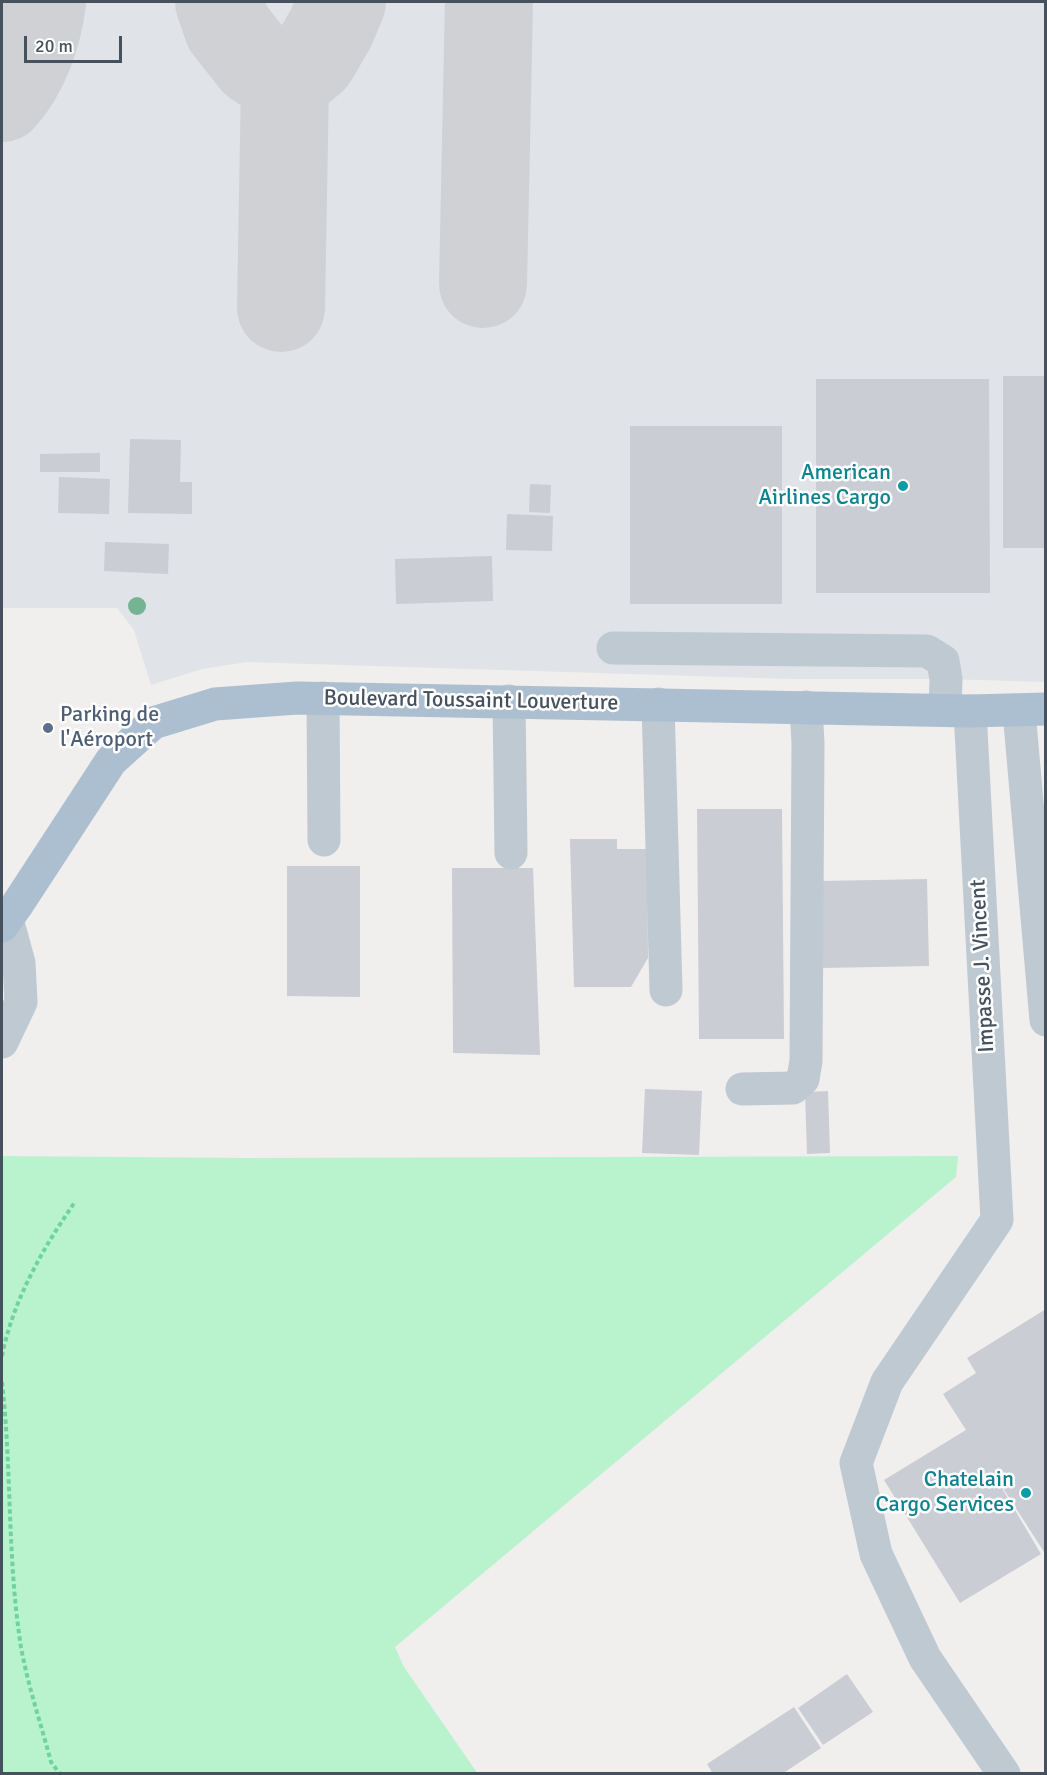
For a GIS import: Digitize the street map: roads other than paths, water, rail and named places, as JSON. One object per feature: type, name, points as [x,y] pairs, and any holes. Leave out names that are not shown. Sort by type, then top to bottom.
[{"type":"main road","name":"Boulevard Toussaint Louverture","points":[[4,922],[111,761],[153,723],[215,704],[323,698],[1032,710]]},
{"type":"lane","name":"Impasse J. Vincent","points":[[613,648],[927,651],[943,661],[946,679],[957,710],[997,1221],[887,1382],[856,1463],[876,1554],[925,1658],[1004,1773]]},
{"type":"lane","points":[[323,698],[324,840]]},
{"type":"lane","points":[[509,701],[511,853]]},
{"type":"lane","points":[[658,704],[666,990]]},
{"type":"lane","points":[[742,1089],[794,1088],[803,1079],[808,755],[806,707]]},
{"type":"lane","points":[[1032,710],[1046,1020]]},
{"type":"lane","points":[[2,1042],[21,1002],[19,963],[4,922]]},
{"type":"place","name":"American Airlines Cargo","points":[[903,486]]},
{"type":"place","name":"Parking de l'Aéroport","points":[[48,728]]},
{"type":"place","name":"Chatelain Cargo Services","points":[[1026,1493]]}]
